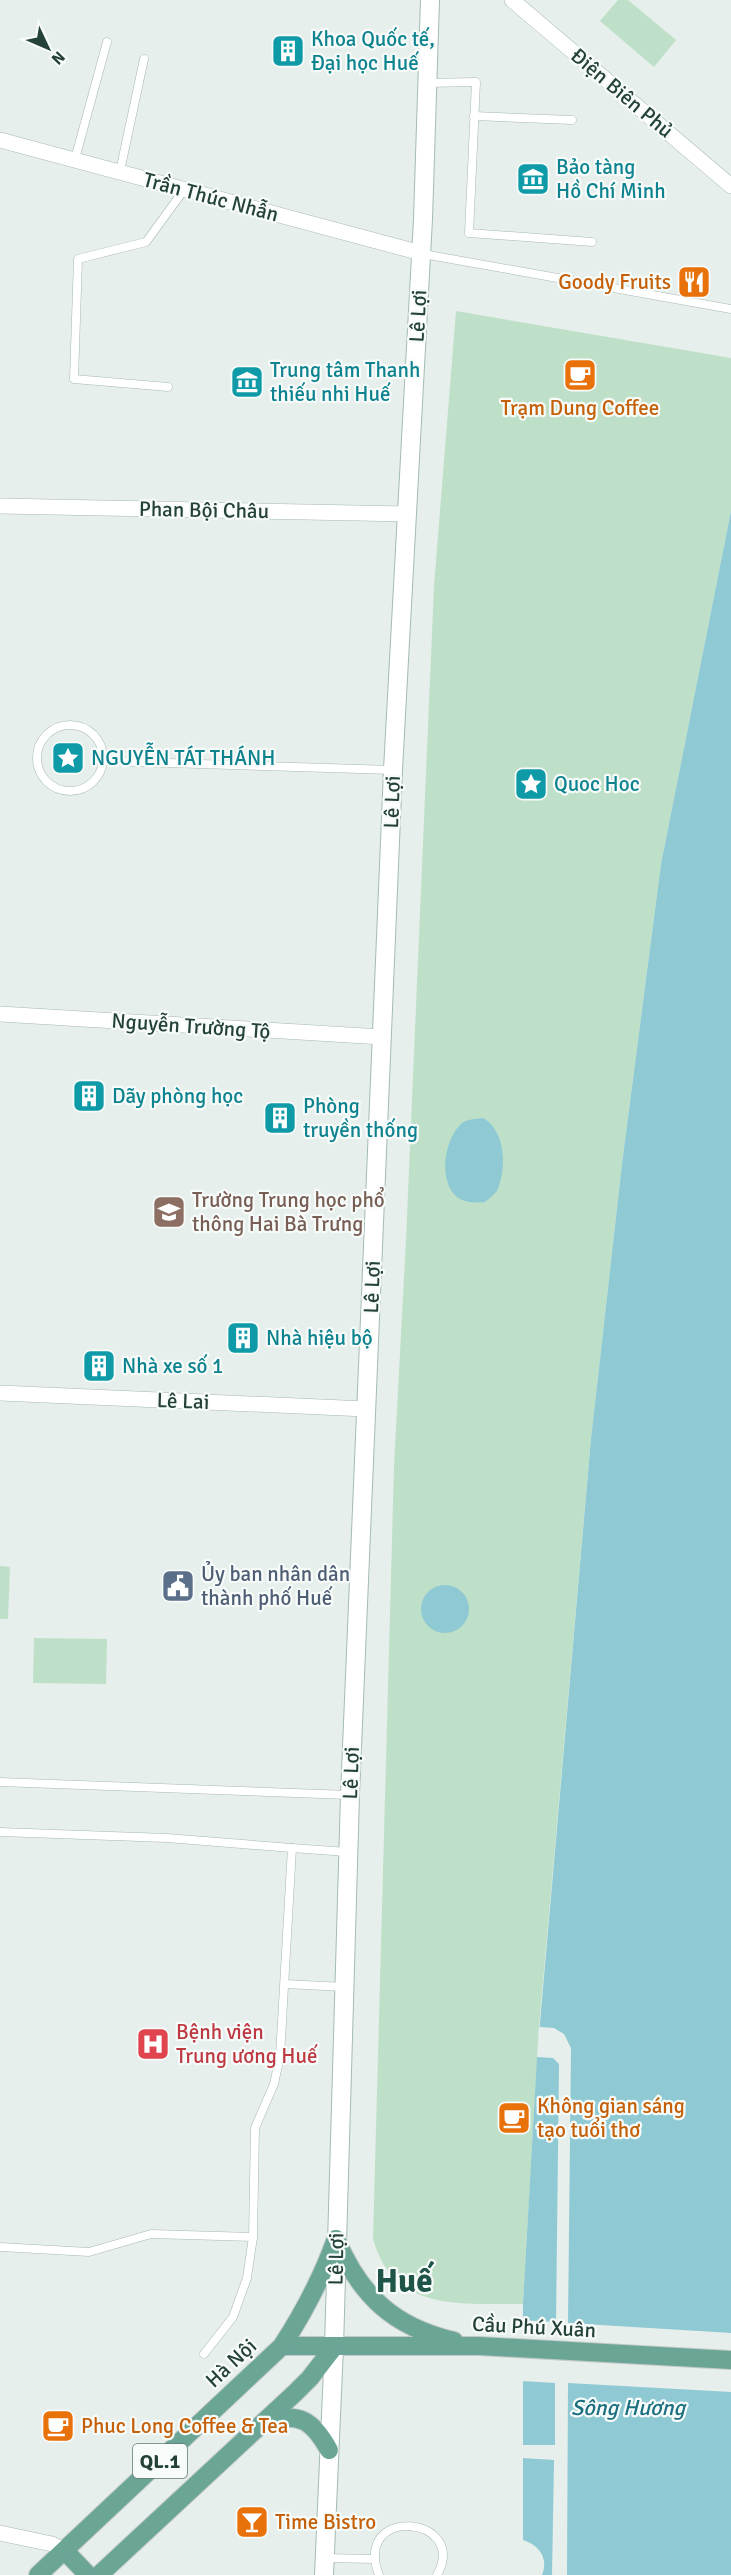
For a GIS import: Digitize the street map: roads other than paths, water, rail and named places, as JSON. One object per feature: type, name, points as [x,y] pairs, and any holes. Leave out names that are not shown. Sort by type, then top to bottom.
[{"type":"main road","name":"Lê Lợi","points":[[324,2566],[334,2347],[350,1795],[393,770],[422,253],[430,0]]},
{"type":"main road","points":[[336,2239],[361,2287],[380,2306],[405,2323],[439,2337],[479,2346]]},
{"type":"main road","points":[[282,2346],[308,2307],[336,2239]]},
{"type":"main road","name":"Hà Nội","points":[[38,2575],[282,2346],[334,2347]]},
{"type":"main road","name":"Cầu Phú Xuân","points":[[334,2347],[479,2346],[731,2360]]},
{"type":"main road","name":"QL.1","points":[[99,2575],[310,2378],[334,2347]]},
{"type":"main road","points":[[265,2421],[285,2416],[297,2418],[319,2432],[329,2450]]},
{"type":"main road","points":[[65,2551],[88,2575]]},
{"type":"street","name":"Điện Biên Phủ","points":[[513,0],[731,186]]},
{"type":"street","name":"Trần Thúc Nhẫn","points":[[0,140],[422,253]]},
{"type":"street","name":"Phan Bội Châu","points":[[0,506],[408,514]]},
{"type":"street","name":"Nguyễn Trường Tộ","points":[[0,1014],[382,1037]]},
{"type":"street","name":"Lê Lai","points":[[0,1393],[366,1408]]},
{"type":"street","points":[[0,2532],[52,2544],[65,2551]]},
{"type":"lane","points":[[75,159],[107,42]]},
{"type":"lane","points":[[120,171],[144,58]]},
{"type":"lane","points":[[427,83],[476,82],[469,233],[592,242]]},
{"type":"lane","points":[[474,116],[572,120]]},
{"type":"lane","points":[[168,387],[74,379],[78,259],[146,242],[184,190]]},
{"type":"lane","points":[[422,253],[731,309]]},
{"type":"lane","points":[[71,724],[90,732],[98,740],[102,748],[103,761],[100,771],[89,785],[68,791],[48,783],[38,769],[36,758],[43,738],[52,730],[71,724]]},
{"type":"lane","points":[[103,761],[393,770]]},
{"type":"lane","points":[[0,1782],[350,1795]]},
{"type":"lane","points":[[0,1832],[167,1838],[348,1852]]},
{"type":"lane","points":[[204,2354],[233,2317],[247,2278],[253,2238],[255,2128],[274,2084],[280,2056],[291,1848]]},
{"type":"lane","points":[[285,1984],[344,1987]]},
{"type":"lane","points":[[0,2247],[89,2252],[151,2234],[253,2238]]},
{"type":"lane","points":[[379,2575],[375,2559],[378,2543],[385,2533],[406,2524],[418,2525],[429,2530],[441,2548],[442,2558],[437,2575]]},
{"type":"lane","points":[[324,2566],[375,2559]]},
{"type":"water","name":"Sông Hương","points":[[731,511],[731,2575],[542,2575],[544,2563],[541,2553],[534,2545],[523,2540],[523,2304],[537,2057],[591,1439],[622,1164],[661,864]]},
{"type":"water","points":[[483,1118],[496,1131],[500,1140],[503,1170],[498,1189],[494,1194],[485,1202],[470,1202],[457,1197],[447,1181],[445,1171],[447,1150],[455,1131],[461,1124],[468,1120]]},
{"type":"water","points":[[440,1585],[450,1585],[462,1592],[469,1604],[469,1614],[462,1626],[450,1633],[440,1633],[425,1622],[421,1614],[421,1604],[432,1589]]},
{"type":"place","name":"Khoa Quốc tế, Đại học Huế","points":[[288,51]]},
{"type":"place","name":"Bảo tàng Hồ Chí Minh","points":[[533,179]]},
{"type":"place","name":"Goody Fruits","points":[[694,282]]},
{"type":"place","name":"Trạm Dung Coffee","points":[[580,375]]},
{"type":"place","name":"Trung tâm Thanh thiếu nhi Huế","points":[[247,382]]},
{"type":"place","name":"NGUYỄN TÁT THÁNH","points":[[68,758]]},
{"type":"place","name":"Quoc Hoc","points":[[531,784]]},
{"type":"place","name":"Dãy phòng học","points":[[89,1096]]},
{"type":"place","name":"Phòng truyền thống","points":[[280,1118]]},
{"type":"place","name":"Trường Trung học phổ thông Hai Bà Trưng","points":[[169,1212]]},
{"type":"place","name":"Nhà hiệu bộ","points":[[243,1338]]},
{"type":"place","name":"Nhà xe số 1","points":[[99,1366]]},
{"type":"place","name":"Ủy ban nhân dân thành phố Huế","points":[[178,1586]]},
{"type":"place","name":"Bệnh viện Trung ương Huế","points":[[153,2044]]},
{"type":"place","name":"Không gian sáng tạo tuổi thơ","points":[[514,2118]]},
{"type":"place","name":"Phuc Long Coffee & Tea","points":[[58,2426]]},
{"type":"place","name":"Time Bistro","points":[[252,2522]]},
{"type":"district","name":"Huế","points":[[404,2280]]}]
